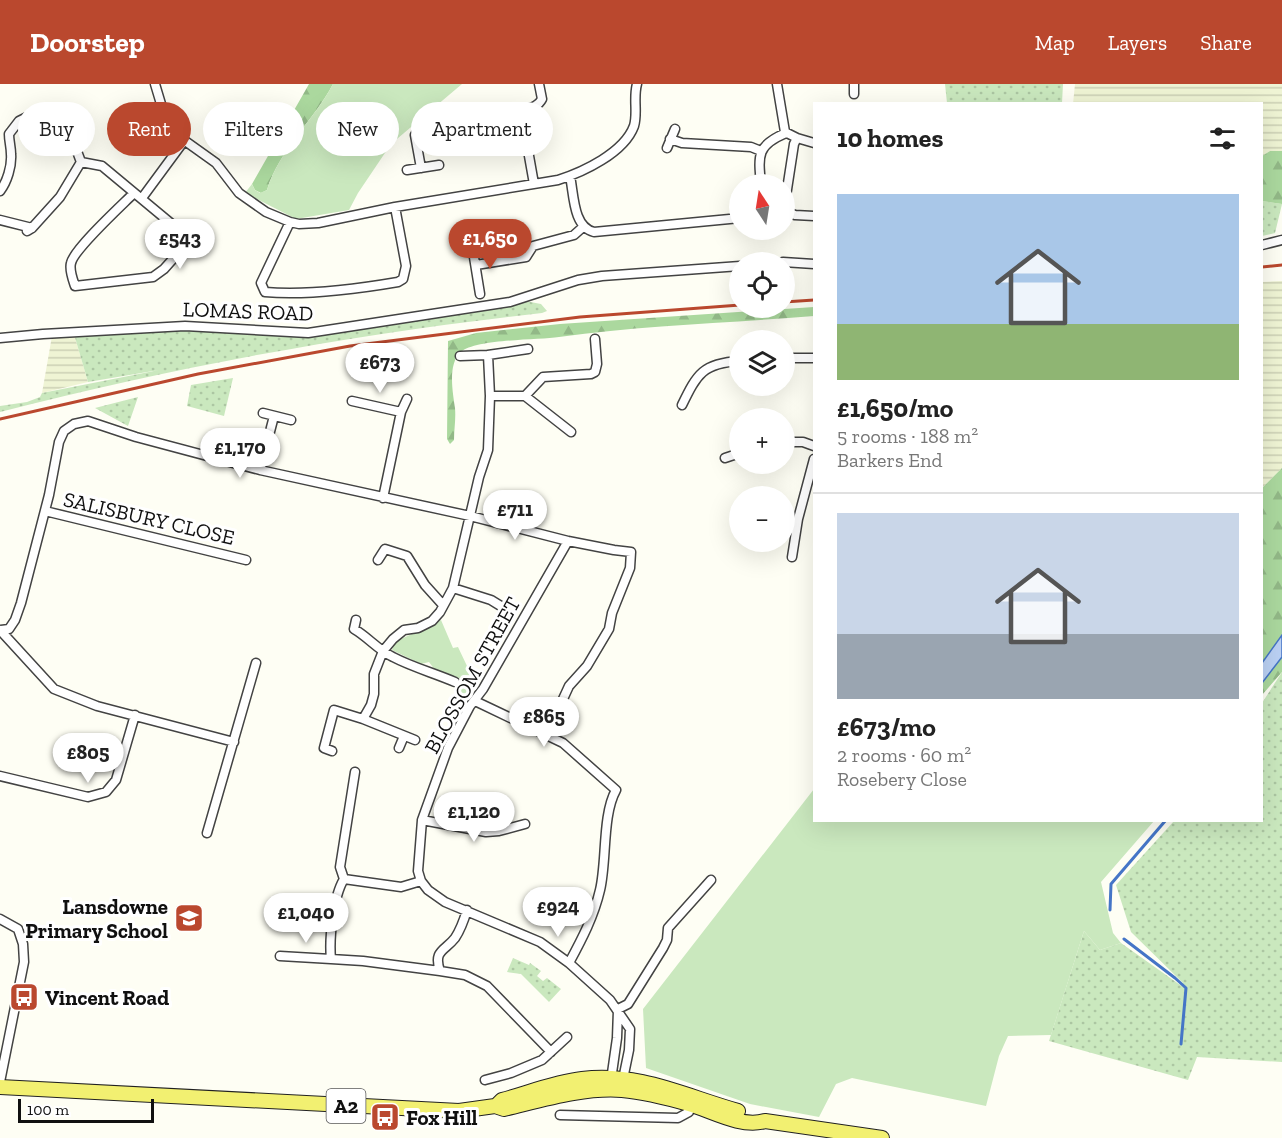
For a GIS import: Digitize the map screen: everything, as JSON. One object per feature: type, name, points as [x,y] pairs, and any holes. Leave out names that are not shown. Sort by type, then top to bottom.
[{"type":"main road","name":"A2","points":[[0,1087],[459,1111],[495,1106],[504,1108],[616,1084],[665,1098],[691,1100],[758,1116],[765,1121],[860,1137],[882,1138]]},
{"type":"street","points":[[154,84],[160,102]]},
{"type":"street","points":[[539,84],[542,99],[540,102]]},
{"type":"street","points":[[191,146],[216,163],[239,193],[266,212],[299,224],[318,223],[570,176],[602,160],[622,145],[630,135],[636,117],[637,84]]},
{"type":"street","points":[[777,84],[786,134]]},
{"type":"street","points":[[854,84],[854,94]]},
{"type":"street","points":[[0,191],[4,186],[12,154],[9,134],[19,121],[27,117],[64,130],[72,138],[81,162]]},
{"type":"street","points":[[675,129],[668,143],[751,147],[761,151]]},
{"type":"street","points":[[760,174],[761,151],[771,140],[786,134],[813,143]]},
{"type":"street","points":[[789,174],[797,138]]},
{"type":"street","points":[[142,198],[173,156]]},
{"type":"street","points":[[419,156],[421,168]]},
{"type":"street","points":[[529,156],[534,184]]},
{"type":"street","points":[[81,162],[102,166],[185,235],[189,242],[164,269],[153,277],[75,286],[70,264],[81,247],[134,193]]},
{"type":"street","points":[[0,220],[29,229],[60,197],[81,162]]},
{"type":"street","points":[[407,170],[439,165]]},
{"type":"street","points":[[570,176],[579,219],[583,227],[594,232],[729,219]]},
{"type":"street","points":[[290,222],[261,283],[265,292],[285,294],[361,288],[398,282],[403,279],[406,266],[395,207]]},
{"type":"street","points":[[795,215],[813,216]]},
{"type":"street","points":[[476,265],[526,256],[533,246],[574,235],[583,227]]},
{"type":"street","points":[[1263,245],[1282,240]]},
{"type":"street","points":[[473,251],[480,294]]},
{"type":"street","points":[[795,263],[813,264]]},
{"type":"street","name":"LOMAS ROAD","points":[[0,338],[185,326],[308,333],[510,302],[578,280],[602,276],[729,267]]},
{"type":"street","points":[[525,396],[543,377],[595,372],[597,364],[595,339]]},
{"type":"street","points":[[460,356],[488,355],[528,349]]},
{"type":"street","points":[[363,719],[371,705],[374,694],[374,674],[383,651],[404,630],[418,628],[432,621],[453,588],[488,450],[490,396],[488,355]]},
{"type":"street","points":[[795,358],[813,358]]},
{"type":"street","points":[[682,405],[694,381],[706,368],[729,362]]},
{"type":"street","points":[[490,396],[525,396],[571,432]]},
{"type":"street","points":[[383,498],[401,412],[407,399]]},
{"type":"street","points":[[358,414],[356,402],[401,412]]},
{"type":"street","points":[[263,413],[291,420]]},
{"type":"street","points":[[260,470],[274,416]]},
{"type":"street","points":[[0,630],[9,629],[15,620],[45,511],[58,442],[64,431],[74,424],[88,421],[136,437],[260,470],[470,516],[568,541],[631,552],[630,568],[612,613],[609,629],[588,666],[569,686],[547,734]]},
{"type":"street","points":[[795,442],[813,446]]},
{"type":"street","points":[[725,458],[729,457]]},
{"type":"street","points":[[792,557],[793,538],[813,463]]},
{"type":"street","name":"SALISBURY CLOSE","points":[[45,511],[246,560]]},
{"type":"street","name":"BLOSSOM STREET","points":[[421,881],[418,871],[422,820],[448,748],[470,706],[568,541]]},
{"type":"street","points":[[378,560],[385,549],[407,556],[425,585],[443,605]]},
{"type":"street","points":[[453,588],[491,600],[504,608]]},
{"type":"street","points":[[356,620],[354,629],[368,637],[383,651],[455,682]]},
{"type":"street","points":[[0,630],[54,689],[97,706],[234,742]]},
{"type":"street","points":[[207,833],[256,663]]},
{"type":"street","points":[[475,701],[563,743],[616,790],[609,808],[600,890],[585,933],[569,963]]},
{"type":"street","points":[[332,751],[324,748],[334,710],[415,740]]},
{"type":"street","points":[[0,776],[88,797],[106,792],[116,780],[135,715]]},
{"type":"street","points":[[399,748],[404,736]]},
{"type":"street","points":[[331,959],[330,943],[334,912],[344,879],[339,867],[355,772]]},
{"type":"street","points":[[422,820],[486,832],[525,824]]},
{"type":"street","points":[[344,879],[401,887],[421,881],[428,890],[445,902],[540,942],[569,963],[610,1000],[630,1029],[629,1050],[616,1084]]},
{"type":"street","points":[[618,1009],[628,1004],[663,948],[668,928],[711,880]]},
{"type":"street","points":[[440,971],[439,953],[453,940],[463,923],[467,910]]},
{"type":"street","points":[[0,919],[18,929],[23,944],[24,962],[0,1082]]},
{"type":"street","points":[[280,956],[363,961],[465,975],[487,986],[551,1052]]},
{"type":"street","points":[[616,1084],[618,1009]]},
{"type":"street","points":[[485,1080],[531,1066],[542,1060],[567,1037]]},
{"type":"street","points":[[560,1115],[678,1118],[689,1112],[691,1100]]},
{"type":"green space","points":[[309,84],[333,84],[321,102],[316,102],[316,109],[304,126],[304,102],[299,102]]},
{"type":"green space","points":[[333,84],[462,84],[441,102],[411,102],[411,127],[399,137],[399,102],[321,102]]},
{"type":"green space","points":[[945,84],[1063,84],[1062,102],[947,102]]},
{"type":"green space","points":[[1075,84],[1282,84],[1282,151],[1270,151],[1263,155],[1263,102],[1073,102]]},
{"type":"green space","points":[[316,109],[316,156],[383,156],[349,210],[296,219],[245,193],[252,184],[260,193],[267,190],[283,156],[304,156],[304,126]]},
{"type":"green space","points":[[1270,151],[1282,151],[1282,204],[1263,201],[1263,155]]},
{"type":"green space","points":[[268,156],[283,156],[267,190],[261,193],[255,190],[252,184]]},
{"type":"green space","points":[[1263,201],[1282,204],[1275,233],[1263,236]]},
{"type":"green space","points":[[1282,281],[1282,468],[1263,487],[1263,282]]},
{"type":"green space","points":[[525,301],[541,304],[547,311],[406,330],[270,353],[134,380],[0,412],[0,406],[27,402],[40,397],[42,393],[159,370],[88,382],[74,334],[199,328],[309,338]]},
{"type":"green space","points":[[813,307],[813,316],[795,317],[795,308]]},
{"type":"green space","points":[[729,313],[729,318],[786,318],[493,342],[468,348],[457,357],[452,371],[455,412],[454,440],[450,444],[447,439],[448,341],[476,333],[560,324]]},
{"type":"green space","points":[[74,334],[88,382],[42,393],[52,336]]},
{"type":"green space","points":[[233,378],[224,416],[187,406],[191,385]]},
{"type":"green space","points":[[138,397],[128,426],[95,408]]},
{"type":"green space","points":[[1282,468],[1282,672],[1263,694],[1263,487]]},
{"type":"green space","points":[[441,620],[453,648],[458,647],[476,685],[467,696],[460,692],[464,682],[462,679],[435,670],[429,662],[421,664],[392,650],[399,640]]},
{"type":"green space","points":[[1282,672],[1282,1062],[1197,1057],[1188,1080],[1049,1041],[1084,931],[1100,950],[1121,943],[1183,987],[1183,983],[1131,932],[1116,885],[1173,822],[1263,822],[1263,701]]},
{"type":"green space","points":[[813,790],[813,822],[1153,822],[1101,882],[1113,933],[1121,943],[1100,950],[1084,931],[1051,1035],[1008,1036],[999,1056],[986,1106],[852,1078],[836,1084],[819,1117],[750,1104],[646,1068],[643,1009]]},
{"type":"green space","points":[[513,958],[529,965],[530,963],[541,971],[537,976],[543,981],[547,978],[561,989],[549,1002],[521,974],[507,972]]},
{"type":"water","points":[[1282,635],[1282,657],[1263,682],[1263,662]]},
{"type":"waterway","points":[[1110,910],[1111,884],[1164,822]]},
{"type":"waterway","points":[[1124,939],[1186,988],[1181,1044]]},
{"type":"railway","points":[[1263,267],[1282,265]]},
{"type":"railway","points":[[795,301],[813,300]]},
{"type":"railway","points":[[0,419],[198,374],[350,346],[580,317],[729,306]]},
{"type":"place","name":"Lansdowne Primary School","points":[[189,918]]},
{"type":"place","name":"Vincent Road","points":[[24,997]]},
{"type":"place","name":"Fox Hill","points":[[385,1117]]}]
